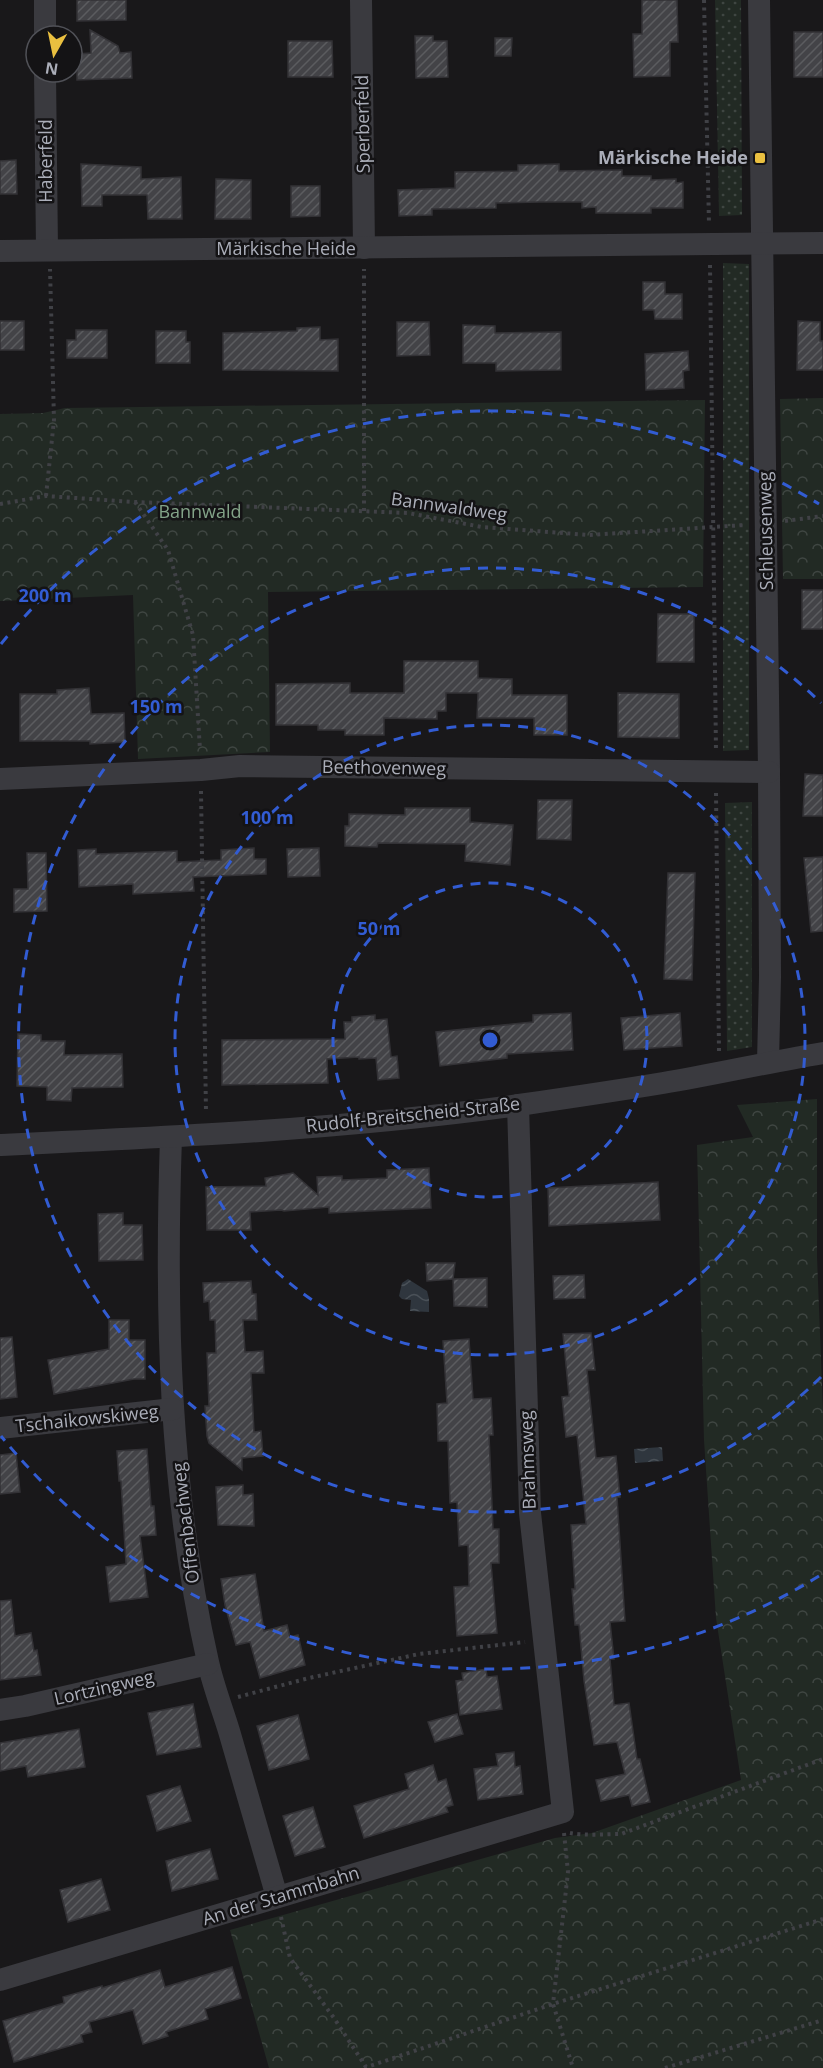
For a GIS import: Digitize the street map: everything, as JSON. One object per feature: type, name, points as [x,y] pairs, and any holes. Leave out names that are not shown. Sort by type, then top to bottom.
[{"type":"street","points":[[45,0],[45,24]]},
{"type":"street","name":"Sperberfeld","points":[[362,0],[364,248]]},
{"type":"street","name":"Schleusenweg","points":[[759,0],[769,772],[768,1062]]},
{"type":"street","name":"Haberfeld","points":[[45,84],[48,250]]},
{"type":"street","name":"Märkische Heide","points":[[0,251],[823,243]]},
{"type":"street","name":"Beethovenweg","points":[[0,779],[201,770],[240,766],[769,772]]},
{"type":"street","name":"Rudolf-Breitscheid-Straße","points":[[0,1145],[171,1137],[364,1122],[518,1105],[664,1083],[823,1053]]},
{"type":"street","name":"Brahmsweg","points":[[518,1105],[530,1513],[563,1812]]},
{"type":"street","name":"Offenbachweg","points":[[171,1137],[168,1242],[173,1409],[185,1533],[208,1664],[277,1897]]},
{"type":"street","name":"Tschaikowskiweg","points":[[0,1428],[173,1409]]},
{"type":"street","name":"Lortzingweg","points":[[0,1710],[208,1664]]},
{"type":"street","name":"An der Stammbahn","points":[[0,1980],[563,1812]]},
{"type":"path","points":[[704,0],[710,244],[719,1057]]},
{"type":"path","points":[[364,248],[364,511]]},
{"type":"path","points":[[46,496],[54,420],[48,250]]},
{"type":"path","name":"Bannwaldweg","points":[[0,504],[46,496],[135,502],[408,513],[482,527],[589,535],[765,524],[823,516]]},
{"type":"path","points":[[135,502],[168,550],[193,636],[201,770],[206,1117]]},
{"type":"path","points":[[220,1702],[309,1678],[419,1654],[543,1640]]},
{"type":"path","points":[[573,2068],[553,2004],[568,1872],[564,1831],[578,1834],[621,1834],[823,1759]]},
{"type":"path","points":[[277,1897],[290,1958],[334,2018],[366,2068],[553,2004],[823,1919]]},
{"type":"path","points":[[665,2068],[823,2020]]},
{"type":"green space","points":[[715,0],[741,0],[742,215],[719,216]]},
{"type":"green space","points":[[723,263],[749,264],[749,750],[723,751]]},
{"type":"green space","points":[[823,398],[823,579],[783,579],[780,399]]},
{"type":"green space","name":"Bannwald","points":[[705,400],[703,587],[268,592],[270,752],[138,759],[133,595],[0,601],[0,414],[43,413],[65,408]]},
{"type":"green space","points":[[752,802],[752,1047],[727,1051],[725,803]]},
{"type":"green space","points":[[817,1099],[817,1257],[823,1411],[823,2068],[269,2068],[230,1930],[555,1838],[592,1833],[741,1780],[716,1618],[704,1440],[697,1145],[753,1137],[737,1105]]},
{"type":"water","points":[[408,1279],[427,1291],[429,1312],[410,1311],[411,1300],[402,1299],[399,1296],[402,1283]]},
{"type":"water","points":[[662,1447],[663,1461],[635,1463],[634,1449]]},
{"type":"building","points":[[77,0],[126,0],[126,20],[77,21]]},
{"type":"building","points":[[642,0],[677,0],[678,42],[670,42],[670,76],[634,77],[633,34],[642,34]]},
{"type":"building","points":[[90,30],[118,46],[120,53],[131,52],[132,78],[84,80],[84,54],[91,53]]},
{"type":"building","points":[[794,32],[823,32],[823,77],[794,77]]},
{"type":"building","points":[[415,36],[433,36],[433,41],[447,41],[448,77],[416,78]]},
{"type":"building","points":[[495,38],[512,38],[511,56],[495,56]]},
{"type":"building","points":[[288,41],[332,41],[333,77],[288,77]]},
{"type":"building","points":[[16,160],[17,194],[0,194],[0,161]]},
{"type":"building","points":[[81,164],[141,167],[141,179],[181,177],[182,219],[148,219],[147,195],[102,195],[102,206],[82,206]]},
{"type":"building","points":[[559,164],[559,171],[622,170],[622,176],[651,176],[651,180],[676,179],[676,183],[683,182],[683,208],[651,208],[651,213],[596,213],[596,207],[582,208],[582,202],[496,203],[496,208],[432,209],[432,215],[399,216],[398,190],[455,188],[455,172],[518,171],[518,165]]},
{"type":"building","points":[[216,179],[251,180],[251,219],[215,219]]},
{"type":"building","points":[[291,186],[320,186],[320,216],[291,217]]},
{"type":"building","points":[[643,282],[665,282],[665,294],[682,294],[682,319],[655,319],[654,310],[643,310]]},
{"type":"building","points":[[0,321],[24,321],[24,350],[0,350]]},
{"type":"building","points":[[798,321],[820,322],[820,341],[823,341],[823,370],[797,370]]},
{"type":"building","points":[[397,322],[429,322],[430,355],[397,356]]},
{"type":"building","points":[[463,325],[495,326],[495,333],[561,332],[561,370],[496,371],[496,363],[463,363]]},
{"type":"building","points":[[320,327],[320,340],[338,339],[338,371],[223,370],[223,333],[297,331],[297,328]]},
{"type":"building","points":[[76,330],[107,330],[107,358],[67,358],[67,340],[76,340]]},
{"type":"building","points":[[156,331],[186,331],[186,342],[190,342],[190,363],[156,363]]},
{"type":"building","points":[[688,351],[689,370],[683,371],[684,388],[646,390],[645,354]]},
{"type":"building","points":[[802,590],[823,590],[823,629],[802,629]]},
{"type":"building","points":[[658,614],[694,614],[694,662],[657,662]]},
{"type":"building","points":[[404,661],[478,661],[478,678],[512,679],[512,695],[567,695],[567,735],[534,735],[534,718],[477,718],[478,693],[446,693],[446,711],[437,711],[437,719],[384,718],[384,735],[345,735],[345,730],[318,730],[318,725],[276,725],[276,684],[350,683],[350,693],[404,693]]},
{"type":"building","points":[[89,688],[91,714],[124,713],[125,742],[90,744],[90,741],[20,741],[20,694],[57,694],[57,690]]},
{"type":"building","points":[[618,693],[679,694],[679,738],[618,737]]},
{"type":"building","points":[[805,774],[823,775],[823,816],[803,816]]},
{"type":"building","points":[[538,800],[572,800],[571,840],[537,839]]},
{"type":"building","points":[[405,808],[470,808],[470,822],[513,825],[510,865],[465,861],[466,844],[378,843],[377,847],[345,846],[345,826],[349,826],[349,814],[405,815]]},
{"type":"building","points":[[254,848],[254,859],[266,859],[266,874],[193,877],[194,891],[133,894],[133,884],[79,887],[78,850],[96,849],[96,854],[177,851],[177,862],[221,860],[221,850]]},
{"type":"building","points":[[319,848],[320,876],[288,877],[287,849]]},
{"type":"building","points":[[27,853],[46,853],[47,911],[14,912],[14,889],[28,889]]},
{"type":"building","points":[[823,857],[823,931],[811,932],[804,858]]},
{"type":"building","points":[[668,873],[695,873],[692,980],[664,979]]},
{"type":"building","points":[[571,1013],[573,1050],[507,1054],[507,1058],[440,1066],[436,1032],[533,1022],[533,1015]]},
{"type":"building","points":[[680,1013],[682,1046],[624,1050],[621,1018]]},
{"type":"building","points":[[375,1015],[375,1020],[387,1019],[391,1057],[397,1056],[399,1078],[378,1080],[376,1058],[359,1059],[359,1057],[327,1059],[328,1083],[222,1085],[222,1040],[345,1039],[344,1022],[352,1022],[352,1017]]},
{"type":"building","points":[[18,1034],[41,1035],[41,1041],[65,1041],[64,1055],[122,1054],[123,1087],[72,1088],[71,1101],[47,1100],[47,1087],[17,1086]]},
{"type":"building","points":[[429,1168],[431,1208],[329,1213],[329,1207],[250,1212],[251,1230],[207,1230],[206,1187],[266,1186],[265,1178],[293,1173],[318,1195],[317,1177],[342,1176],[342,1180],[387,1178],[387,1170]]},
{"type":"building","points":[[658,1182],[660,1220],[549,1226],[548,1188]]},
{"type":"building","points":[[123,1213],[123,1225],[142,1225],[143,1260],[99,1261],[98,1214]]},
{"type":"building","points":[[426,1263],[455,1263],[453,1279],[427,1281]]},
{"type":"building","points":[[584,1275],[585,1298],[554,1299],[553,1276]]},
{"type":"building","points":[[487,1278],[487,1307],[454,1306],[453,1279]]},
{"type":"building","points":[[251,1281],[252,1294],[256,1294],[257,1320],[243,1320],[245,1352],[263,1351],[264,1373],[251,1373],[254,1432],[261,1431],[263,1456],[242,1458],[242,1470],[209,1443],[207,1436],[205,1406],[209,1406],[207,1353],[216,1353],[215,1320],[210,1320],[209,1301],[204,1302],[203,1283]]},
{"type":"building","points":[[109,1320],[129,1320],[129,1340],[145,1340],[145,1379],[54,1394],[48,1360],[109,1349]]},
{"type":"building","points":[[591,1333],[595,1370],[587,1370],[596,1458],[616,1456],[620,1497],[617,1497],[625,1621],[610,1622],[614,1659],[610,1659],[614,1705],[629,1703],[637,1759],[640,1759],[650,1802],[632,1806],[629,1795],[601,1801],[596,1780],[625,1774],[617,1742],[594,1745],[584,1681],[579,1625],[575,1625],[571,1525],[586,1524],[577,1435],[566,1437],[562,1397],[569,1396],[563,1334]]},
{"type":"building","points":[[12,1337],[17,1397],[0,1399],[0,1338]]},
{"type":"building","points":[[469,1339],[473,1399],[491,1398],[493,1435],[489,1435],[493,1529],[499,1529],[499,1563],[491,1563],[497,1633],[457,1636],[454,1587],[469,1586],[468,1545],[459,1546],[457,1502],[450,1503],[448,1441],[438,1441],[437,1404],[447,1403],[443,1341]]},
{"type":"building","points":[[147,1449],[151,1506],[154,1506],[156,1535],[140,1536],[148,1597],[110,1602],[106,1567],[126,1564],[117,1451]]},
{"type":"building","points":[[16,1453],[20,1492],[0,1494],[0,1455]]},
{"type":"building","points":[[243,1485],[243,1495],[253,1494],[254,1526],[218,1525],[216,1487]]},
{"type":"building","points":[[255,1574],[264,1631],[287,1625],[290,1637],[298,1635],[305,1665],[260,1678],[250,1642],[236,1645],[225,1605],[221,1579]]},
{"type":"building","points":[[11,1600],[15,1636],[31,1633],[34,1651],[37,1650],[41,1675],[0,1680],[0,1601]]},
{"type":"building","points":[[486,1669],[487,1677],[497,1676],[502,1709],[460,1715],[456,1681],[463,1680],[462,1673]]},
{"type":"building","points":[[193,1704],[201,1747],[157,1755],[148,1713]]},
{"type":"building","points":[[457,1714],[463,1734],[435,1742],[428,1722]]},
{"type":"building","points":[[298,1715],[309,1759],[269,1770],[257,1726]]},
{"type":"building","points":[[79,1729],[85,1767],[28,1777],[26,1766],[0,1771],[0,1743]]},
{"type":"building","points":[[514,1752],[515,1767],[520,1766],[523,1794],[478,1800],[474,1769],[498,1766],[496,1754]]},
{"type":"building","points":[[433,1765],[438,1782],[446,1779],[453,1805],[446,1807],[448,1812],[364,1838],[354,1806],[409,1789],[405,1774]]},
{"type":"building","points":[[180,1786],[191,1821],[157,1831],[147,1796]]},
{"type":"building","points":[[313,1807],[325,1847],[295,1856],[283,1816]]},
{"type":"building","points":[[210,1849],[218,1879],[172,1891],[166,1861]]},
{"type":"building","points":[[101,1879],[110,1910],[68,1922],[60,1890]]},
{"type":"building","points":[[232,1967],[241,1998],[205,2009],[208,2019],[166,2032],[168,2036],[143,2044],[133,2010],[89,2022],[92,2032],[81,2035],[83,2042],[14,2062],[3,2021],[64,2003],[63,1997],[160,1970],[165,1987]]},
{"type":"place","name":"Märkische Heide","points":[[760,158]]}]
